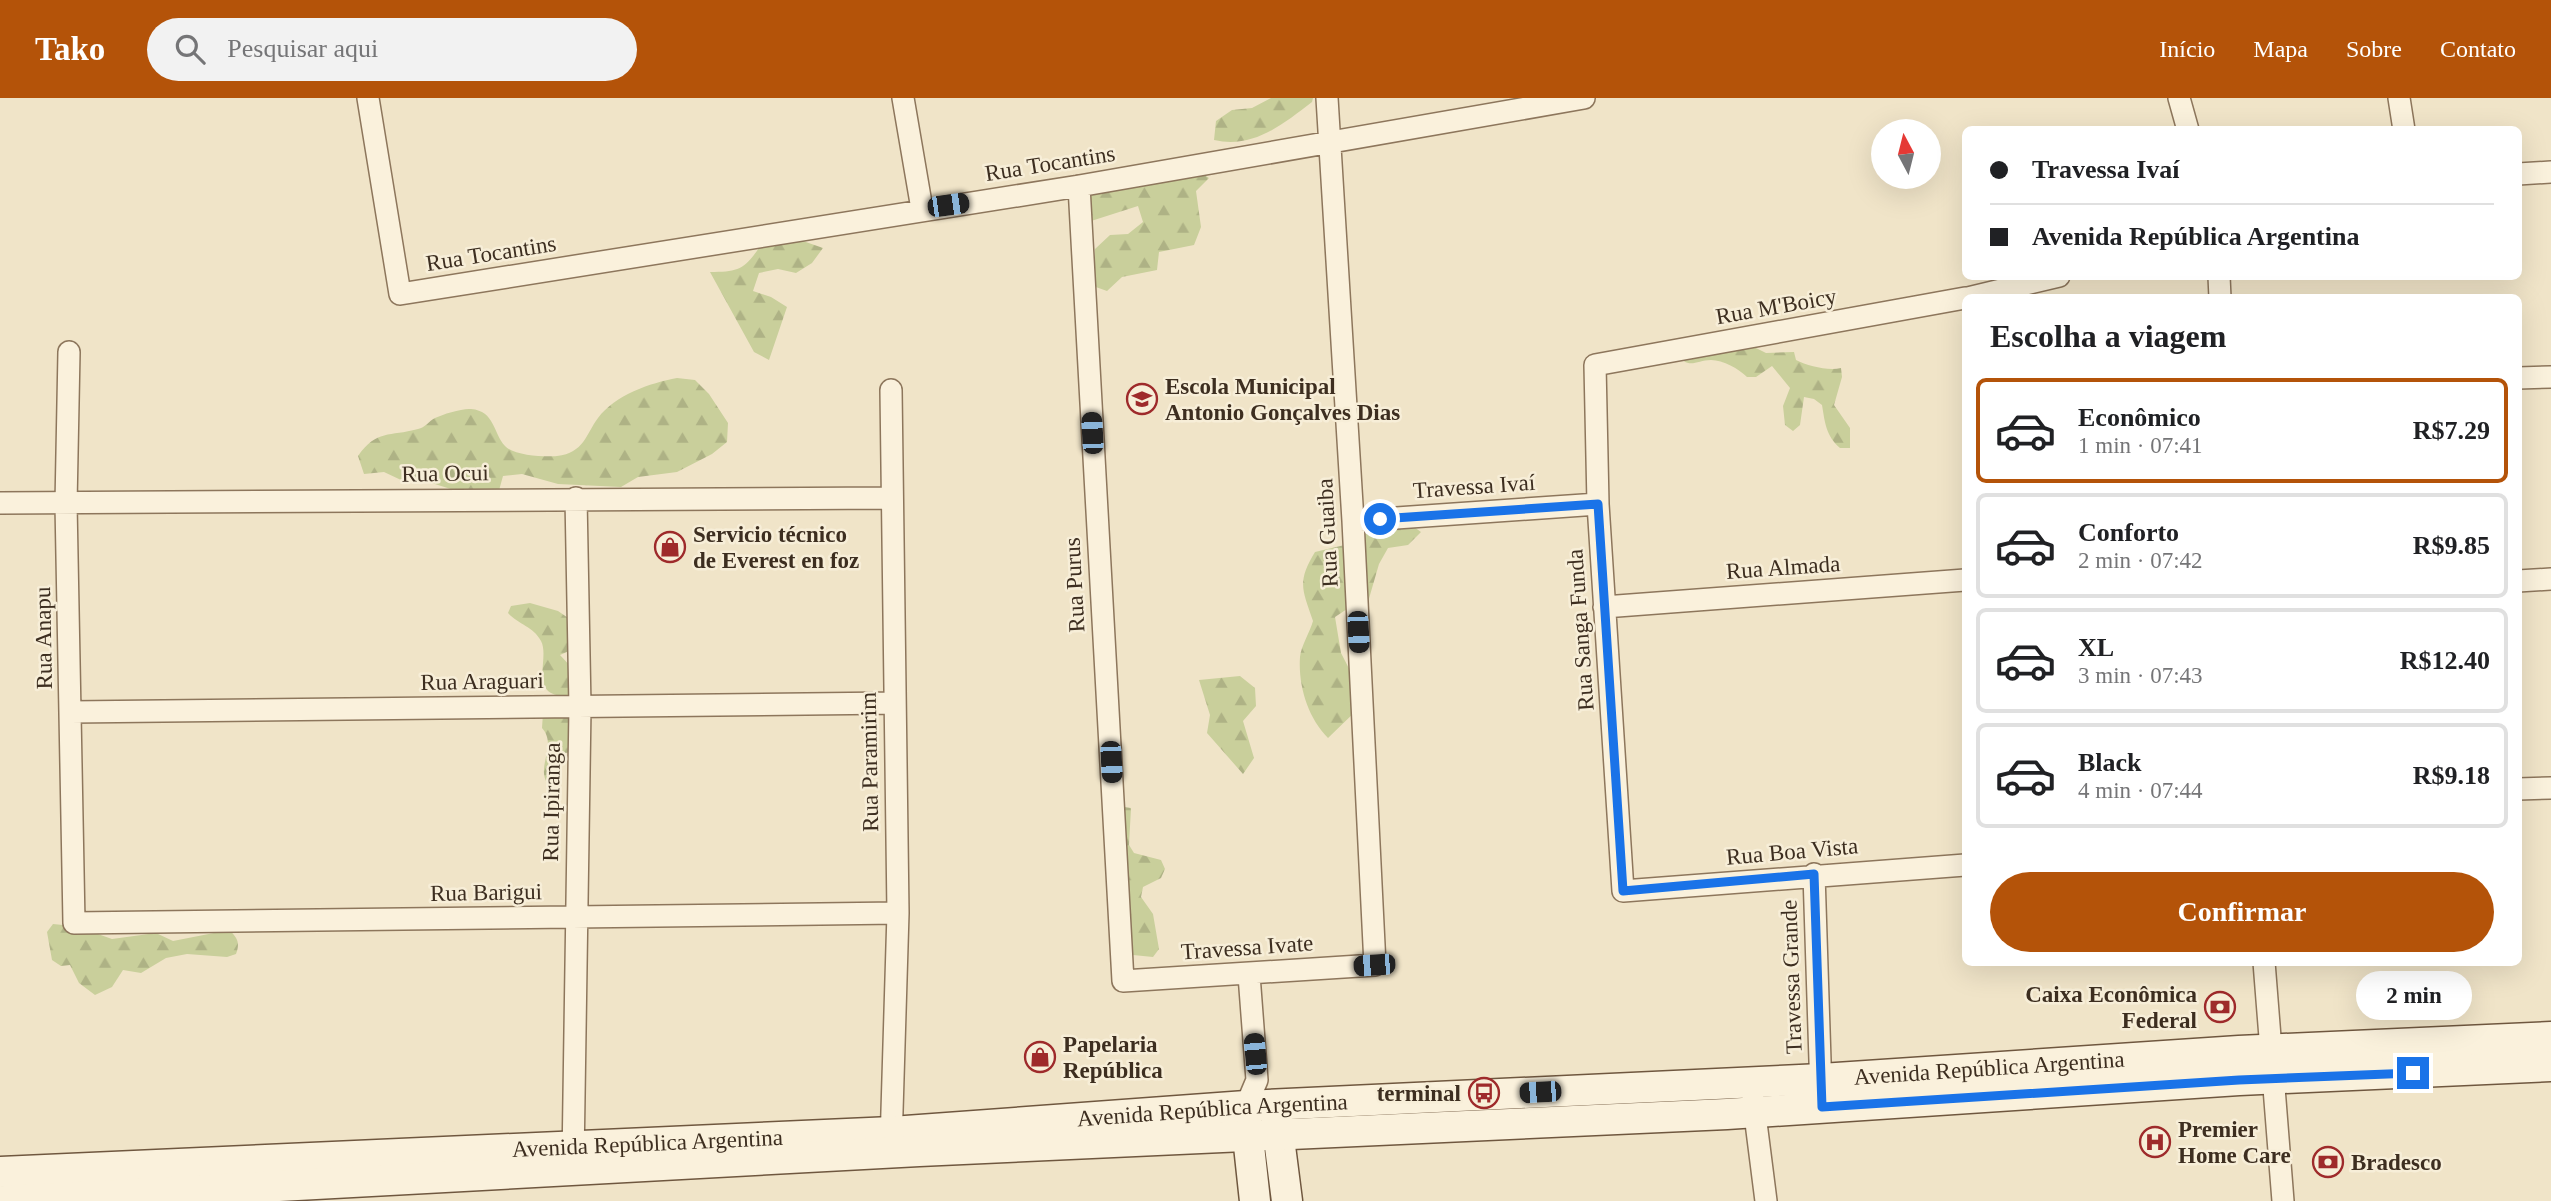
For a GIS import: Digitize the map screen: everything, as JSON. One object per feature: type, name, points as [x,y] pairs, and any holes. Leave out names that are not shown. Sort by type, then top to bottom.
[{"type":"main road","name":"Avenida República Argentina","points":[[5,1201],[573,1160],[891,1143],[1247,1136],[1755,1112],[1821,1093],[2271,1065],[2551,1037]]},
{"type":"main road","name":"Avenida República Argentina","points":[[2271,1065],[2551,1066]]},
{"type":"main road","name":"Avenida República Argentina","points":[[891,1143],[1259,1097],[1752,1082],[1821,1093]]},
{"type":"main road","points":[[1259,1097],[1279,1133],[1287,1201]]},
{"type":"main road","points":[[1255,1201],[1247,1136],[1259,1097]]},
{"type":"main road","name":"Avenida República Argentina","points":[[0,1172],[573,1160]]},
{"type":"street","name":"Rua Tocantins","points":[[368,98],[400,294],[1079,186],[1584,98]]},
{"type":"street","points":[[904,98],[922,209]]},
{"type":"street","name":"Rua Guaiba","points":[[1327,98],[1353,521],[1374,965]]},
{"type":"street","points":[[2179,98],[2187,126]]},
{"type":"street","points":[[2399,98],[2403,126]]},
{"type":"street","points":[[2522,174],[2551,172]]},
{"type":"street","name":"Rua Purus","points":[[1079,186],[1123,981]]},
{"type":"street","name":"Rua M'Boicy","points":[[1982,294],[2042,280]]},
{"type":"street","name":"Rua M'Boicy","points":[[1595,365],[1962,298]]},
{"type":"street","name":"Rua Anapu","points":[[69,352],[66,504],[74,923]]},
{"type":"street","name":"Rua Sanga Funda","points":[[1595,365],[1598,504],[1623,891]]},
{"type":"street","points":[[2522,379],[2551,377]]},
{"type":"street","name":"Rua Paramirim","points":[[891,390],[898,914],[891,1143]]},
{"type":"street","name":"Rua Ipiranga","points":[[573,1160],[580,706],[576,498]]},
{"type":"street","name":"Rua Ocui","points":[[0,503],[891,498]]},
{"type":"street","name":"Travessa Ivaí","points":[[1353,521],[1598,504]]},
{"type":"street","points":[[2522,581],[2551,579]]},
{"type":"street","name":"Rua Almada","points":[[1605,607],[1962,580]]},
{"type":"street","name":"Rua Araguari","points":[[71,712],[894,703]]},
{"type":"street","points":[[2522,789],[2551,788]]},
{"type":"street","name":"Rua Boa Vista","points":[[1623,891],[1962,864]]},
{"type":"street","name":"Travessa Grande","points":[[1814,874],[1821,1093]]},
{"type":"street","name":"Rua Barigui","points":[[74,923],[898,914]]},
{"type":"street","name":"Travessa Ivate","points":[[1123,981],[1374,965]]},
{"type":"street","points":[[2264,966],[2283,1201]]},
{"type":"street","points":[[1249,975],[1259,1097]]},
{"type":"street","points":[[1752,1082],[1766,1201]]},
{"type":"green space","points":[[1271,98],[1313,98],[1301,111],[1266,133],[1242,141],[1214,140],[1216,121],[1232,110],[1252,108]]},
{"type":"green space","points":[[1193,168],[1209,178],[1196,191],[1201,227],[1194,245],[1159,252],[1157,270],[1122,277],[1107,291],[1093,286],[1095,249],[1110,235],[1128,234],[1143,222],[1138,206],[1088,222],[1081,205],[1095,192]]},
{"type":"green space","points":[[803,241],[823,248],[812,263],[796,273],[778,269],[759,273],[753,291],[771,297],[787,307],[769,360],[754,352],[710,272],[740,268],[761,245]]},
{"type":"green space","points":[[1748,344],[1766,353],[1794,352],[1796,360],[1812,366],[1841,368],[1842,377],[1834,405],[1850,428],[1850,448],[1840,448],[1832,439],[1825,423],[1822,405],[1814,399],[1804,397],[1800,425],[1793,431],[1785,425],[1783,406],[1790,388],[1772,366],[1756,377],[1747,377],[1721,362],[1685,362],[1677,353]]},
{"type":"green space","points":[[677,378],[695,380],[709,394],[728,423],[727,442],[712,454],[677,472],[638,477],[621,487],[558,484],[522,474],[503,476],[498,494],[457,491],[419,479],[401,480],[384,472],[364,474],[358,456],[371,442],[384,435],[420,428],[439,416],[467,409],[485,414],[509,449],[538,456],[566,454],[579,447],[598,418],[614,403],[645,387]]},
{"type":"green space","points":[[1403,519],[1421,532],[1408,545],[1388,548],[1379,564],[1368,602],[1350,607],[1335,617],[1341,653],[1359,688],[1359,708],[1328,738],[1310,711],[1301,679],[1301,653],[1313,621],[1303,586],[1306,571],[1315,552],[1353,543],[1385,520]]},
{"type":"green space","points":[[530,603],[558,611],[574,622],[569,651],[560,655],[573,669],[574,696],[559,696],[549,692],[542,677],[541,641],[534,632],[508,613],[511,606]]},
{"type":"green space","points":[[1240,676],[1255,688],[1256,706],[1243,721],[1254,758],[1243,774],[1207,733],[1210,715],[1199,680]]},
{"type":"green space","points":[[543,713],[572,715],[570,752],[562,754],[561,773],[551,788],[544,773],[548,743],[542,728]]},
{"type":"green space","points":[[1117,806],[1131,808],[1129,845],[1134,853],[1161,860],[1165,869],[1161,878],[1143,887],[1141,897],[1153,914],[1159,949],[1153,957],[1133,955],[1129,948],[1127,926],[1130,897],[1124,889]]},
{"type":"green space","points":[[53,924],[63,925],[70,932],[95,933],[112,939],[156,933],[173,941],[229,930],[236,938],[238,947],[236,954],[227,957],[187,954],[166,958],[141,973],[123,970],[112,987],[95,995],[79,983],[70,965],[61,966],[52,960],[47,932]]},
{"type":"place","name":"Escola Municipal Antonio Gonçalves Dias","points":[[1142,399]]},
{"type":"place","name":"Servicio técnico de Everest en foz","points":[[670,547]]},
{"type":"place","name":"Caixa Econômica Federal","points":[[2220,1007]]},
{"type":"place","name":"Papelaria República","points":[[1040,1057]]},
{"type":"place","name":"terminal","points":[[1484,1093]]},
{"type":"place","name":"Premier Home Care","points":[[2155,1142]]},
{"type":"place","name":"Bradesco","points":[[2328,1162]]},
{"type":"route","points":[[1380,519],[1598,504],[1623,891],[1814,874],[1822,1107],[2239,1080],[2413,1073]]}]
